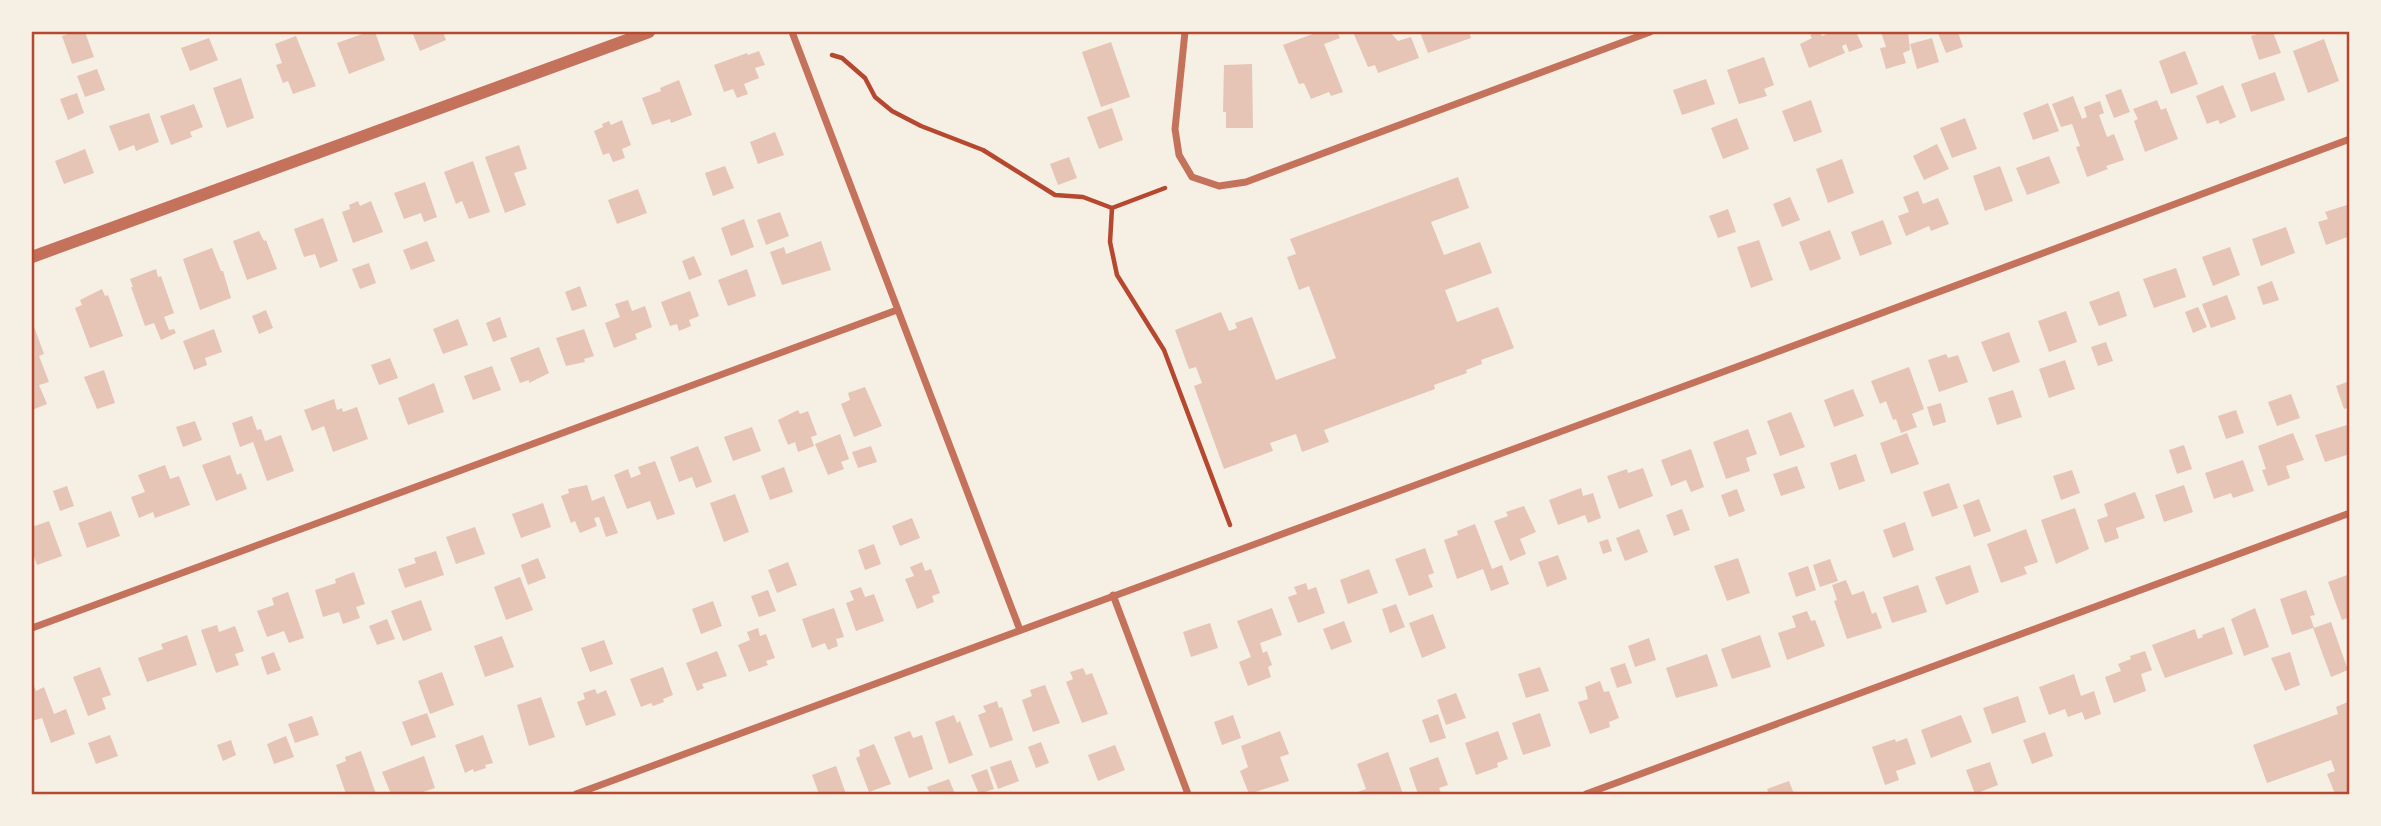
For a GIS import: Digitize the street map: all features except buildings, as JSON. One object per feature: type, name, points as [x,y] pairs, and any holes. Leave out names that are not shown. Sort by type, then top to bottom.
[{"type":"street","points":[[32,257],[649,32]]},
{"type":"street","points":[[792,32],[1020,630]]},
{"type":"street","points":[[1185,32],[1175,129],[1179,155],[1192,177],[1219,187],[1246,182],[1650,32]]},
{"type":"street","points":[[576,794],[2350,139]]},
{"type":"street","points":[[32,628],[897,310]]},
{"type":"street","points":[[1586,794],[2350,513]]},
{"type":"street","points":[[1113,595],[1188,794]]},
{"type":"path","points":[[832,55],[842,58],[865,78],[875,97],[892,111],[921,126],[983,150],[1055,195],[1083,197],[1112,208],[1165,188]]},
{"type":"path","points":[[1112,208],[1110,242],[1117,275],[1164,350],[1230,526]]}]
